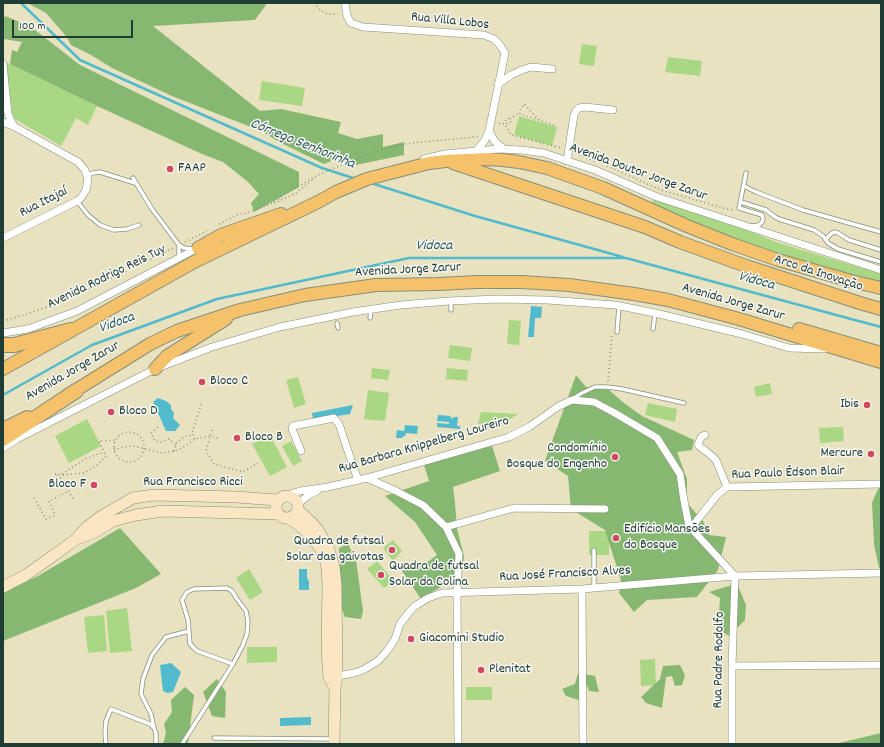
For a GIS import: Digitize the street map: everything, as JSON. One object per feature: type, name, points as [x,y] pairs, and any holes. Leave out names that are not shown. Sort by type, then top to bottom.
[{"type":"highway","points":[[3,345],[14,345],[71,330]]},
{"type":"highway","points":[[3,439],[76,391]]},
{"type":"main road","points":[[3,369],[194,262],[336,192],[367,179],[429,163],[446,161],[487,159],[503,160],[547,168],[603,188],[687,226],[732,244],[778,260],[852,282],[881,288]]},
{"type":"main road","name":"Arco da Inovação","points":[[446,161],[645,227],[680,242],[746,266],[881,309]]},
{"type":"main road","points":[[198,248],[221,234],[318,202]]},
{"type":"main road","name":"Avenida Jorge Zarur","points":[[3,430],[76,391],[150,344],[177,331],[240,310],[305,295],[376,285],[522,282],[567,285],[634,294],[668,300],[739,319],[881,362]]},
{"type":"main road","points":[[668,300],[697,302],[723,307],[881,353]]},
{"type":"main road","points":[[155,369],[167,356],[240,310]]},
{"type":"street","points":[[345,3],[346,15]]},
{"type":"street","name":"Rua Villa Lobos","points":[[346,15],[351,22],[363,27],[484,36],[494,39],[500,44],[505,53],[489,132]]},
{"type":"street","points":[[3,64],[5,101],[10,118],[15,127]]},
{"type":"street","points":[[498,84],[517,72],[531,67],[552,69]]},
{"type":"street","points":[[567,160],[574,115],[579,108],[585,107],[613,110]]},
{"type":"street","points":[[3,122],[15,127],[78,162],[87,175]]},
{"type":"street","points":[[489,132],[495,142],[504,149]]},
{"type":"street","points":[[477,150],[489,132]]},
{"type":"street","name":"Avenida Doutor Jorge Zarur","points":[[402,170],[434,156],[445,154],[477,150],[504,149],[533,151],[567,160],[595,170],[657,197],[881,270]]},
{"type":"street","name":"Rua Itajaí","points":[[3,238],[77,201],[86,190],[87,175]]},
{"type":"street","name":"Avenida Rodrigo Reis Tuy","points":[[3,333],[28,329],[77,311],[198,248]]},
{"type":"street","name":"Avenida Jorge Zarur","points":[[3,448],[16,439],[155,369],[212,347],[280,327],[353,312],[401,305],[451,301],[547,300],[619,306],[655,312],[790,348],[838,349]]},
{"type":"street","points":[[572,400],[594,402],[657,438],[680,474],[689,526],[735,576]]},
{"type":"street","name":"Rua Barbara Knippelberg Loureiro","points":[[282,498],[300,491],[328,487],[367,478],[509,437],[529,427],[559,406],[572,400]]},
{"type":"street","points":[[301,451],[292,429],[293,426],[334,418],[339,424],[358,480]]},
{"type":"street","points":[[705,435],[700,438],[698,446],[708,452],[716,460],[727,487]]},
{"type":"street","points":[[367,478],[423,505],[446,527],[459,554],[457,592],[458,744]]},
{"type":"street","name":"Rua Paulo Édson Blair","points":[[691,528],[717,494],[727,487],[881,484]]},
{"type":"street","name":"Rua Barbara Knippelberg Loureiro","points":[[298,507],[300,502],[309,494],[328,487]]},
{"type":"street","name":"Rua Francisco Ricci","points":[[3,587],[26,575],[44,563],[75,540],[87,527],[100,517],[133,498],[154,495],[282,498]]},
{"type":"street","points":[[333,677],[336,585],[334,566],[328,547],[318,530],[298,507],[296,500],[292,496],[282,498],[276,508],[283,516],[309,534],[320,548],[326,562],[328,576],[327,652],[335,688],[334,742]]},
{"type":"street","points":[[133,498],[131,505],[136,515]]},
{"type":"street","points":[[283,516],[295,515],[298,507]]},
{"type":"street","points":[[446,527],[514,508],[605,509]]},
{"type":"street","name":"Rua Francisco Ricci","points":[[75,540],[95,532],[113,521],[136,515],[163,511],[283,516]]},
{"type":"street","name":"Rua José Francisco Alves","points":[[333,677],[363,670],[378,661],[392,645],[400,624],[415,606],[421,601],[442,593],[582,589],[735,576],[881,573]]},
{"type":"street","name":"Rua Padre Rodolfo","points":[[732,744],[732,666],[735,576]]},
{"type":"street","points":[[582,589],[583,744]]},
{"type":"street","points":[[732,666],[881,665]]},
{"type":"lane","points":[[87,175],[93,172],[100,172],[135,183]]},
{"type":"lane","points":[[746,173],[739,208],[760,214],[763,221],[759,225],[746,226]]},
{"type":"lane","points":[[133,178],[152,209],[179,245],[180,253],[177,260]]},
{"type":"lane","points":[[744,186],[803,210],[881,232]]},
{"type":"lane","points":[[77,201],[88,215],[100,225],[114,230],[127,229],[139,225]]},
{"type":"lane","points":[[741,202],[766,210],[775,218],[811,228],[838,249],[881,262]]},
{"type":"lane","points":[[826,239],[834,232],[850,240],[881,250]]},
{"type":"lane","points":[[179,245],[189,249],[198,248]]},
{"type":"lane","points":[[451,301],[451,310]]},
{"type":"lane","points":[[617,332],[619,306]]},
{"type":"lane","points":[[370,318],[371,309]]},
{"type":"lane","points":[[653,329],[655,312]]},
{"type":"lane","points":[[337,323],[338,328]]},
{"type":"lane","points":[[572,400],[582,393],[595,388],[607,387],[684,403]]},
{"type":"lane","points":[[594,550],[594,588]]},
{"type":"lane","points":[[182,744],[233,664],[247,634],[248,621],[246,611],[232,591],[227,588],[194,589],[187,592],[182,600],[188,620],[190,644],[197,651],[233,664]]},
{"type":"lane","points":[[156,744],[156,734],[151,714],[141,694],[143,680],[152,655],[166,637],[189,631]]},
{"type":"lane","points":[[106,744],[106,721],[112,709],[150,724],[154,728]]},
{"type":"lane","points":[[214,738],[334,742]]},
{"type":"path","points":[[314,3],[320,10],[327,14],[346,15]]},
{"type":"path","points":[[510,119],[519,113],[524,104],[539,120]]},
{"type":"path","points":[[519,113],[556,126]]},
{"type":"path","points":[[273,203],[283,195],[318,175],[336,168]]},
{"type":"path","points":[[218,225],[237,215],[250,212],[296,193],[318,175]]},
{"type":"path","points":[[179,245],[212,228]]},
{"type":"path","points":[[3,320],[27,314],[60,302],[172,248]]},
{"type":"path","points":[[607,387],[612,329]]},
{"type":"path","points":[[195,439],[192,433],[202,402]]},
{"type":"path","points":[[158,427],[151,433],[155,441],[161,442],[168,439],[176,445]]},
{"type":"path","points":[[212,430],[206,451],[214,464],[243,472],[258,463]]},
{"type":"path","points":[[128,432],[138,435],[141,438],[144,443],[144,448],[144,452],[141,457],[133,462],[128,462],[119,458],[114,450],[114,445],[119,436],[128,432]]},
{"type":"path","points":[[174,451],[178,442],[186,436],[193,435]]},
{"type":"path","points":[[114,450],[134,446],[162,453],[179,450],[195,439],[210,436],[218,438]]},
{"type":"path","points":[[73,499],[64,481],[56,474],[84,473],[96,466],[106,456],[99,441],[116,440]]},
{"type":"path","points":[[61,475],[85,459],[104,452]]},
{"type":"path","points":[[34,498],[46,519],[55,515],[49,502],[69,491]]},
{"type":"green space","points":[[27,3],[264,3],[266,5],[255,20],[153,26],[260,111],[281,109],[341,122],[338,133],[357,139],[383,134],[383,147],[404,142],[404,155],[356,165],[334,160],[324,164],[281,143],[261,131],[172,96],[112,68],[71,45],[66,36],[46,13]]},
{"type":"green space","points":[[5,16],[30,26],[80,65],[299,172],[299,187],[254,212],[251,203],[259,194],[247,181],[223,162],[202,154],[97,106],[10,64],[12,50],[17,52],[22,42],[4,39],[3,19]]},
{"type":"green space","points":[[582,44],[597,46],[594,66],[579,64]]},
{"type":"green space","points":[[668,57],[702,61],[700,76],[665,72]]},
{"type":"green space","points":[[5,62],[97,106],[88,125],[76,118],[61,146],[13,118]]},
{"type":"green space","points":[[262,81],[305,88],[302,106],[259,100]]},
{"type":"green space","points":[[519,116],[557,127],[552,146],[514,135]]},
{"type":"green space","points":[[654,199],[712,218],[776,242],[881,274],[881,282],[876,282],[805,263],[748,244],[687,220],[656,205],[652,202]]},
{"type":"green space","points":[[509,320],[521,321],[519,345],[507,344]]},
{"type":"green space","points":[[450,345],[472,348],[470,361],[448,358]]},
{"type":"green space","points":[[372,368],[390,370],[388,380],[371,378]]},
{"type":"green space","points":[[447,368],[468,370],[467,381],[446,379]]},
{"type":"green space","points":[[576,375],[586,387],[609,390],[642,416],[694,440],[692,450],[677,452],[687,479],[687,503],[703,521],[709,535],[726,537],[718,570],[697,597],[647,600],[634,612],[619,593],[621,580],[605,530],[571,509],[568,476],[545,461]]},
{"type":"green space","points":[[298,377],[306,404],[294,408],[286,380]]},
{"type":"green space","points":[[770,383],[772,394],[756,397],[754,387]]},
{"type":"green space","points":[[368,390],[389,393],[385,421],[364,419]]},
{"type":"green space","points":[[648,403],[677,409],[675,422],[645,415]]},
{"type":"green space","points":[[481,412],[518,414],[501,425],[476,432]]},
{"type":"green space","points":[[87,419],[101,446],[69,463],[55,436]]},
{"type":"green space","points":[[843,427],[844,441],[820,443],[819,428]]},
{"type":"green space","points":[[270,435],[287,467],[270,476],[252,444]]},
{"type":"green space","points":[[291,441],[302,461],[293,466],[282,446]]},
{"type":"green space","points":[[492,446],[500,471],[453,487],[457,529],[464,556],[462,574],[421,599],[402,571],[414,561],[421,567],[437,555],[415,522],[385,496],[429,481],[423,462]]},
{"type":"green space","points":[[881,482],[881,569],[879,568],[874,544],[872,503]]},
{"type":"green space","points":[[120,528],[161,574],[136,588],[3,641],[3,592],[36,577]]},
{"type":"green space","points":[[589,531],[609,531],[609,555],[589,555]]},
{"type":"green space","name":"Quadra de futsal Solar das gaivotas","points":[[393,540],[402,551],[393,561],[383,548]]},
{"type":"green space","points":[[348,544],[356,560],[363,611],[361,619],[345,617],[341,607],[339,548]]},
{"type":"green space","name":"Quadra de futsal Solar da Colina","points":[[377,561],[394,581],[384,588],[367,569]]},
{"type":"green space","points":[[249,569],[263,592],[250,600],[236,578]]},
{"type":"green space","points":[[732,585],[738,586],[746,605],[745,620],[729,636],[718,629],[720,598],[709,592]]},
{"type":"green space","points":[[127,608],[132,651],[110,653],[106,611]]},
{"type":"green space","points":[[104,615],[107,651],[88,653],[84,617]]},
{"type":"green space","points":[[247,647],[277,647],[277,662],[247,663]]},
{"type":"green space","points":[[655,659],[656,685],[641,686],[640,660]]},
{"type":"green space","points":[[680,665],[685,675],[682,685],[675,686],[672,676],[666,677],[662,708],[646,703],[641,697],[660,679],[663,666]]},
{"type":"green space","points":[[578,673],[595,676],[599,692],[589,691],[587,685],[581,687],[579,700],[566,696],[562,689],[575,684]]},
{"type":"green space","points":[[217,679],[226,692],[225,718],[212,716],[203,692]]},
{"type":"green space","points":[[185,687],[194,695],[188,743],[163,744],[166,733],[164,724],[172,712],[171,700]]},
{"type":"green space","points":[[466,687],[492,687],[492,700],[466,700]]},
{"type":"green space","points":[[881,733],[881,744],[835,744]]},
{"type":"water","points":[[531,306],[542,307],[541,318],[535,318],[534,337],[528,337]]},
{"type":"water","points":[[158,398],[171,405],[171,409],[174,413],[173,418],[180,425],[175,431],[166,431],[153,402]]},
{"type":"water","points":[[353,405],[350,414],[313,420],[312,413]]},
{"type":"water","points":[[438,415],[451,416],[450,418],[458,417],[457,426],[460,426],[460,429],[437,427],[437,423],[449,424],[449,422],[437,421]]},
{"type":"water","points":[[405,425],[418,426],[417,434],[406,433],[403,438],[396,438],[397,430],[404,431]]},
{"type":"water","points":[[299,569],[307,569],[309,590],[299,590]]},
{"type":"water","points":[[171,663],[181,672],[173,692],[167,693],[163,691],[160,665]]},
{"type":"water","points":[[311,717],[311,725],[280,726],[280,718]]},
{"type":"waterway","name":"Córrego Senhorinha","points":[[21,3],[80,60],[322,168],[356,179]]},
{"type":"waterway","name":"Córrego Senhorinha","points":[[371,183],[475,216],[623,257]]},
{"type":"waterway","name":"Vidoca","points":[[3,395],[92,345],[217,299],[409,258],[626,258],[881,327]]},
{"type":"place","name":"FAAP","points":[[170,169]]},
{"type":"place","name":"Bloco C","points":[[202,382]]},
{"type":"place","name":"Ibis","points":[[867,405]]},
{"type":"place","name":"Bloco D","points":[[111,412]]},
{"type":"place","name":"Bloco B","points":[[237,438]]},
{"type":"place","name":"Mercure","points":[[871,454]]},
{"type":"place","name":"Condomínio Bosque do Engenho","points":[[615,457]]},
{"type":"place","name":"Bloco F","points":[[94,485]]},
{"type":"place","name":"Edifício Mansões do Bosque","points":[[616,538]]},
{"type":"place","name":"Quadra de futsal Solar das gaivotas","points":[[392,550]]},
{"type":"place","name":"Quadra de futsal Solar da Colina","points":[[381,575]]},
{"type":"place","name":"Giacomini Studio","points":[[411,639]]},
{"type":"place","name":"Plenitat","points":[[481,670]]}]
